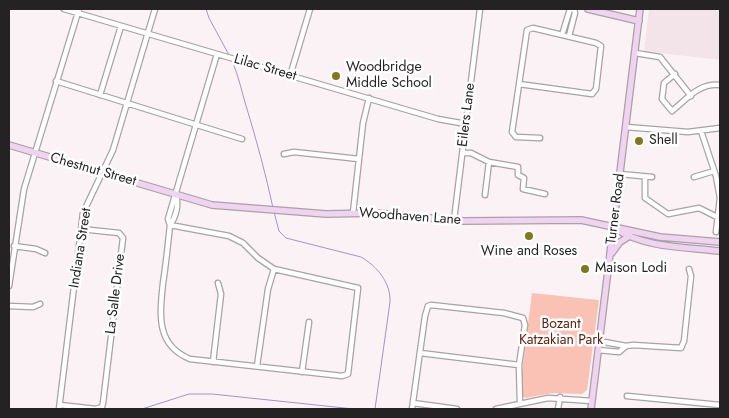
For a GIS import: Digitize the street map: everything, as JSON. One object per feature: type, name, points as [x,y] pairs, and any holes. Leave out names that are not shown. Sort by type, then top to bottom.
[{"type":"main road","points":[[588,9],[639,21]]},
{"type":"main road","name":"Turner Road","points":[[591,409],[640,9]]},
{"type":"main road","name":"Chestnut Street","points":[[9,145],[176,195]]},
{"type":"main road","name":"Woodhaven Lane","points":[[176,195],[212,205],[326,214],[384,213],[454,220],[575,220],[660,237],[720,242]]},
{"type":"main road","points":[[614,228],[628,237],[665,245],[720,251]]},
{"type":"main road","points":[[611,255],[620,242],[628,237]]},
{"type":"street","name":"Lilac Street","points":[[64,9],[78,11],[121,26],[438,119],[466,124]]},
{"type":"street","name":"Indiana Street","points":[[59,407],[83,213],[104,172],[155,9]]},
{"type":"street","points":[[290,76],[310,9]]},
{"type":"street","name":"Eilers Lane","points":[[454,220],[480,9]]},
{"type":"street","points":[[562,35],[570,9]]},
{"type":"street","points":[[569,36],[575,13],[574,9]]},
{"type":"street","points":[[9,286],[24,189],[78,11]]},
{"type":"street","points":[[100,95],[121,26]]},
{"type":"street","points":[[519,84],[592,94],[595,92],[601,46],[596,42],[533,28],[527,30],[519,84],[514,135],[540,138]]},
{"type":"street","points":[[635,53],[658,56],[691,96]]},
{"type":"street","points":[[170,225],[236,238],[274,268],[357,288],[359,291],[347,375],[302,372],[184,357],[167,340],[161,328],[160,312],[170,225],[174,220],[178,201],[176,195],[217,54]]},
{"type":"street","points":[[674,74],[664,83],[662,99],[672,111],[706,85],[720,85]]},
{"type":"street","points":[[56,81],[242,139]]},
{"type":"street","points":[[353,213],[369,98]]},
{"type":"street","points":[[626,127],[669,131],[701,131],[720,128]]},
{"type":"street","points":[[701,131],[714,170],[720,198],[717,218],[718,234],[712,242]]},
{"type":"street","points":[[284,154],[294,152],[359,160]]},
{"type":"street","points":[[462,155],[518,167],[518,175],[524,178],[523,189],[545,194]]},
{"type":"street","points":[[485,195],[489,162]]},
{"type":"street","points":[[694,177],[714,170]]},
{"type":"street","points":[[620,174],[652,178]]},
{"type":"street","points":[[645,177],[645,198],[668,214],[699,208],[717,218]]},
{"type":"street","name":"La Salle Drive","points":[[59,407],[99,409],[103,403],[123,238],[119,234],[81,229]]},
{"type":"street","points":[[14,246],[36,249],[45,253]]},
{"type":"street","points":[[257,366],[268,289],[274,268]]},
{"type":"street","points":[[599,341],[626,346],[681,348],[684,341],[692,276],[689,268]]},
{"type":"street","points":[[213,362],[221,294],[218,283]]},
{"type":"street","points":[[9,306],[33,307],[40,304]]},
{"type":"street","points":[[412,409],[428,306],[431,304],[520,316],[523,318],[525,325],[519,365],[520,404]]},
{"type":"street","points":[[302,372],[309,322]]},
{"type":"street","points":[[615,352],[616,344]]},
{"type":"street","points":[[598,350],[619,352],[626,346]]},
{"type":"street","points":[[420,353],[519,365]]},
{"type":"street","points":[[628,396],[720,405]]},
{"type":"street","points":[[558,409],[560,397]]},
{"type":"street","points":[[496,409],[560,397],[592,401]]},
{"type":"street","points":[[413,403],[458,409]]},
{"type":"shaded area","points":[[649,9],[720,9],[720,60],[644,51]]},
{"type":"green space","name":"Bozant Katzakian Park","points":[[532,293],[599,300],[587,390],[582,394],[552,393],[526,398],[522,396],[521,380]]},
{"type":"waterway","points":[[206,9],[229,55]]},
{"type":"waterway","points":[[232,61],[258,146],[273,208]]},
{"type":"waterway","points":[[274,212],[279,231],[286,238],[361,257],[382,276],[388,288],[390,302],[375,409]]},
{"type":"waterway","points":[[142,409],[189,394],[212,394],[354,409]]},
{"type":"place","name":"Woodbridge Middle School","points":[[336,76]]},
{"type":"place","name":"Shell","points":[[639,141]]},
{"type":"place","name":"Wine and Roses","points":[[529,236]]},
{"type":"place","name":"Maison Lodi","points":[[585,269]]}]
